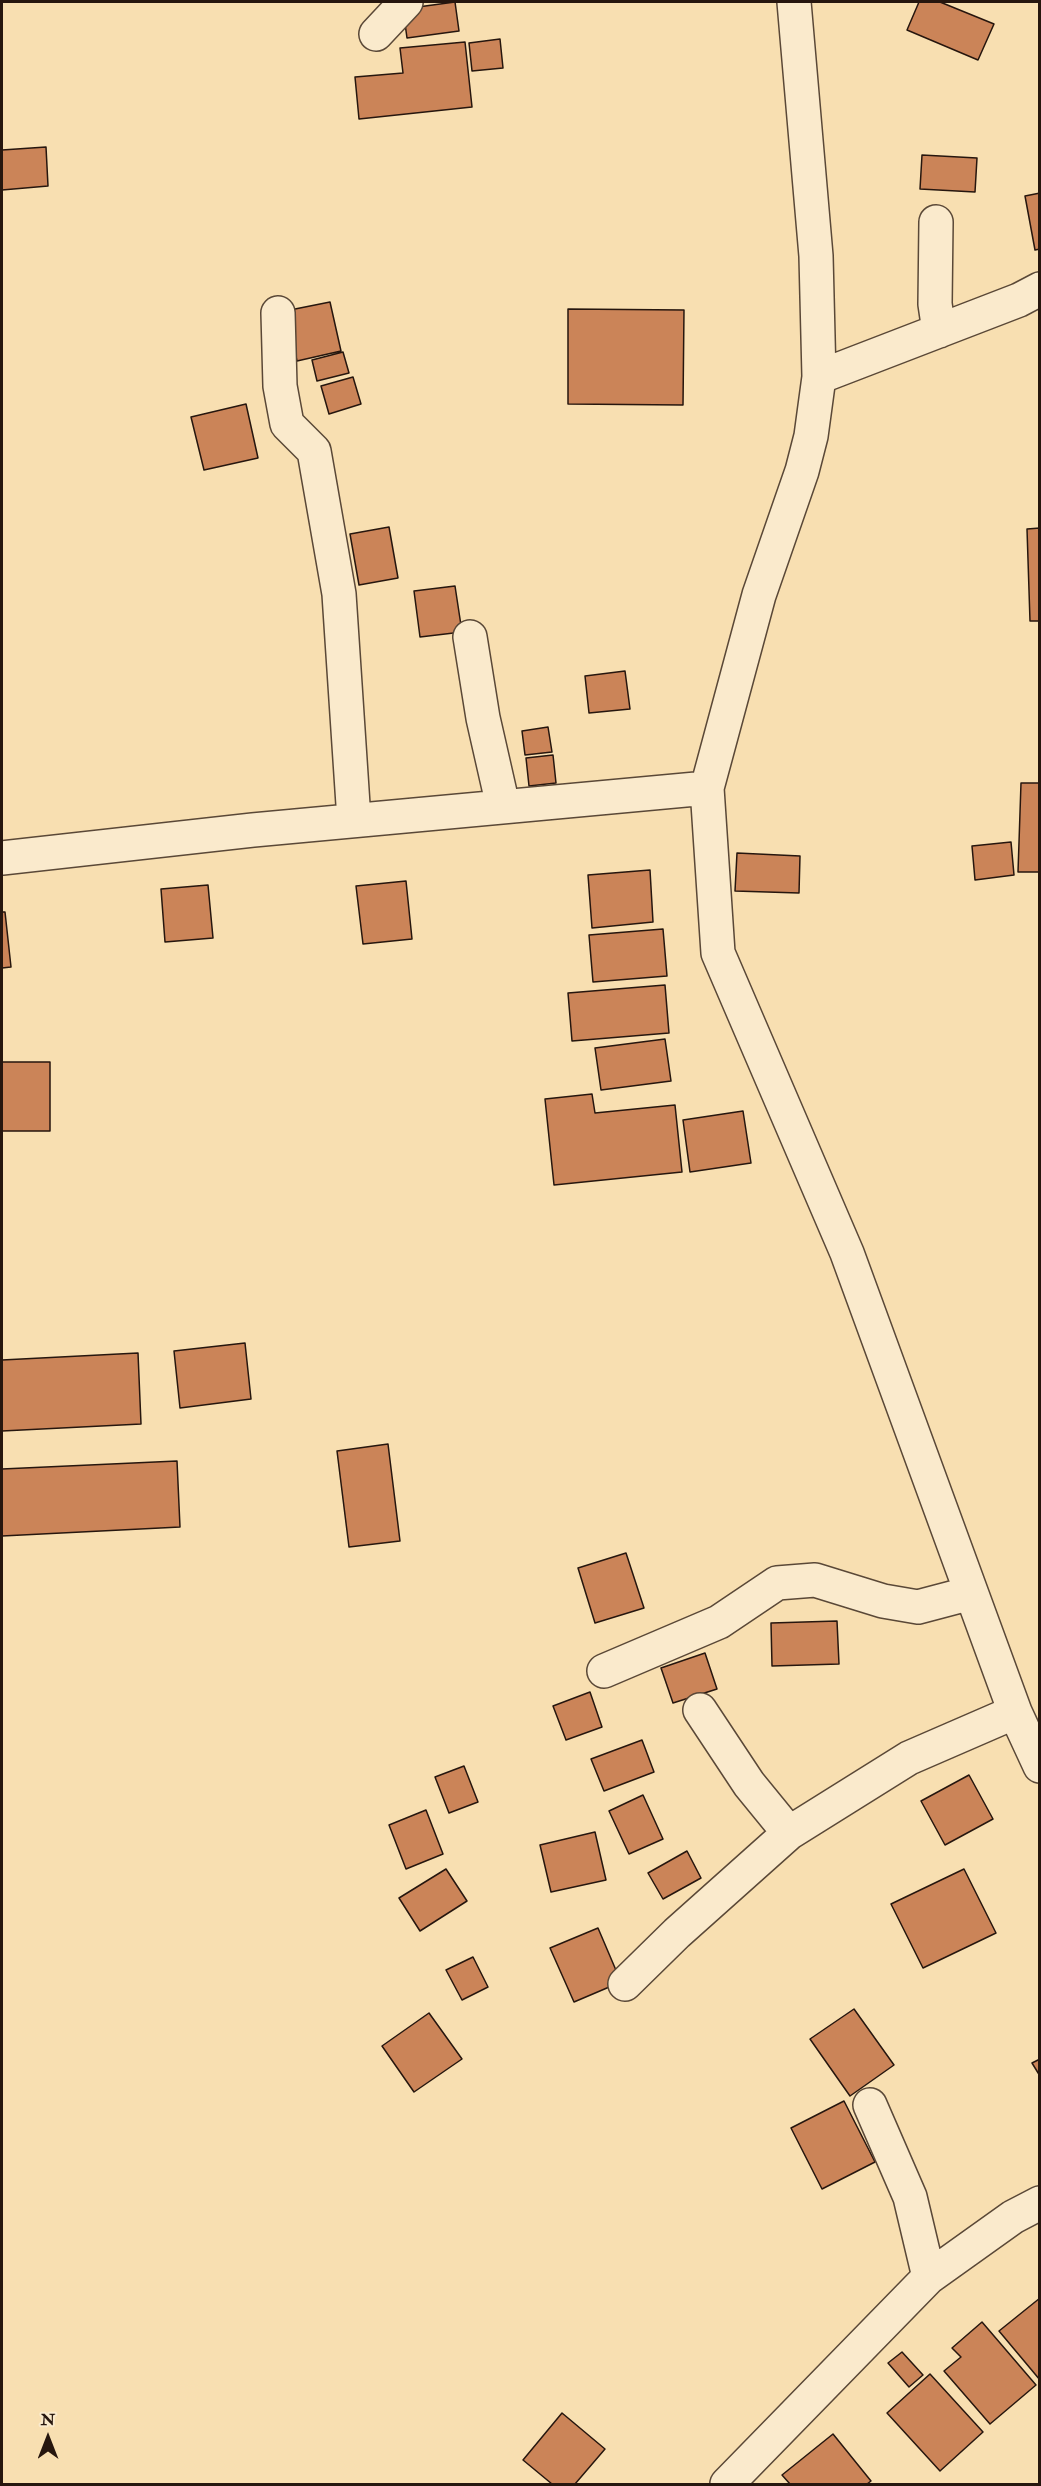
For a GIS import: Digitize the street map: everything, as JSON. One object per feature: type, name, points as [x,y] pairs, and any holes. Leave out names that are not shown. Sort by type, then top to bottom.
[{"type":"street","points":[[376,33],[406,2]]},
{"type":"street","points":[[794,2],[816,256],[819,377],[811,436],[802,471],[759,595],[708,788],[718,953],[847,1253],[1015,1713],[1040,1766]]},
{"type":"street","points":[[936,222],[935,304],[939,331]]},
{"type":"street","points":[[819,377],[1019,300],[1040,289]]},
{"type":"street","points":[[278,313],[280,386],[287,424],[314,451],[339,594],[354,820]]},
{"type":"street","points":[[470,637],[483,718],[503,806]]},
{"type":"street","points":[[2,858],[354,820],[708,788]]},
{"type":"street","points":[[604,1671],[719,1622],[777,1583],[815,1580],[883,1601],[918,1607],[971,1593]]},
{"type":"street","points":[[700,1710],[749,1784],[789,1833]]},
{"type":"street","points":[[625,1984],[676,1933],[789,1833],[909,1758],[1015,1713]]},
{"type":"street","points":[[870,2105],[910,2197],[929,2277]]},
{"type":"street","points":[[727,2484],[929,2277],[1013,2217],[1040,2203]]},
{"type":"building","points":[[455,2],[459,31],[407,38],[403,9]]},
{"type":"building","points":[[919,2],[940,2],[994,24],[978,60],[907,30]]},
{"type":"building","points":[[500,39],[503,68],[472,71],[469,43]]},
{"type":"building","points":[[465,42],[472,107],[359,119],[355,77],[403,73],[400,48]]},
{"type":"building","points":[[46,147],[48,186],[2,190],[2,150]]},
{"type":"building","points":[[922,155],[977,158],[975,192],[920,189]]},
{"type":"building","points":[[1040,193],[1040,249],[1035,250],[1025,196]]},
{"type":"building","points":[[330,302],[341,351],[297,361],[285,311]]},
{"type":"building","points":[[568,309],[684,310],[683,405],[568,404]]},
{"type":"building","points":[[343,352],[349,373],[317,381],[312,360]]},
{"type":"building","points":[[353,377],[361,404],[329,414],[321,386]]},
{"type":"building","points":[[246,404],[258,458],[204,470],[191,417]]},
{"type":"building","points":[[389,527],[398,578],[359,585],[350,534]]},
{"type":"building","points":[[1040,528],[1040,621],[1030,621],[1027,529]]},
{"type":"building","points":[[455,586],[462,632],[420,637],[414,591]]},
{"type":"building","points":[[625,671],[630,709],[589,713],[585,676]]},
{"type":"building","points":[[548,727],[552,752],[525,755],[522,731]]},
{"type":"building","points":[[553,755],[556,783],[529,786],[526,758]]},
{"type":"building","points":[[1021,783],[1040,783],[1040,872],[1018,872]]},
{"type":"building","points":[[1011,842],[1014,875],[975,880],[972,846]]},
{"type":"building","points":[[737,853],[800,856],[799,893],[735,891]]},
{"type":"building","points":[[650,870],[653,922],[592,928],[588,875]]},
{"type":"building","points":[[406,881],[412,939],[363,944],[356,886]]},
{"type":"building","points":[[208,885],[213,938],[165,942],[161,889]]},
{"type":"building","points":[[2,912],[5,912],[11,967],[2,968]]},
{"type":"building","points":[[663,929],[667,976],[593,982],[589,935]]},
{"type":"building","points":[[665,985],[669,1033],[572,1041],[568,993]]},
{"type":"building","points":[[665,1039],[671,1081],[601,1090],[595,1048]]},
{"type":"building","points":[[2,1062],[50,1062],[50,1131],[2,1131]]},
{"type":"building","points":[[592,1094],[595,1113],[675,1105],[682,1172],[554,1185],[545,1099]]},
{"type":"building","points":[[743,1111],[751,1163],[690,1172],[683,1120]]},
{"type":"building","points":[[245,1343],[251,1399],[180,1408],[174,1351]]},
{"type":"building","points":[[138,1353],[141,1424],[2,1431],[2,1360]]},
{"type":"building","points":[[388,1444],[400,1541],[349,1547],[337,1451]]},
{"type":"building","points":[[177,1461],[180,1527],[2,1536],[2,1469]]},
{"type":"building","points":[[626,1553],[644,1608],[595,1623],[578,1568]]},
{"type":"building","points":[[837,1621],[839,1664],[772,1666],[771,1623]]},
{"type":"building","points":[[705,1653],[717,1689],[673,1703],[661,1668]]},
{"type":"building","points":[[590,1692],[602,1727],[566,1740],[553,1706]]},
{"type":"building","points":[[642,1740],[654,1772],[604,1791],[591,1759]]},
{"type":"building","points":[[464,1766],[478,1802],[449,1813],[435,1777]]},
{"type":"building","points":[[969,1775],[993,1819],[945,1845],[921,1801]]},
{"type":"building","points":[[643,1795],[663,1839],[629,1854],[609,1811]]},
{"type":"building","points":[[426,1810],[443,1854],[406,1869],[389,1825]]},
{"type":"building","points":[[595,1832],[606,1880],[551,1892],[540,1845]]},
{"type":"building","points":[[687,1851],[701,1878],[663,1899],[648,1873]]},
{"type":"building","points":[[446,1869],[467,1901],[420,1931],[399,1898]]},
{"type":"building","points":[[964,1869],[996,1933],[923,1968],[891,1904]]},
{"type":"building","points":[[598,1928],[621,1982],[574,2002],[550,1948]]},
{"type":"building","points":[[473,1957],[488,1987],[462,2000],[446,1970]]},
{"type":"building","points":[[854,2009],[894,2065],[850,2096],[810,2039]]},
{"type":"building","points":[[429,2013],[462,2059],[414,2092],[382,2046]]},
{"type":"building","points":[[1040,2059],[1040,2076],[1032,2063]]},
{"type":"building","points":[[844,2101],[875,2162],[822,2189],[791,2128]]},
{"type":"building","points":[[1040,2298],[1040,2380],[999,2331]]},
{"type":"building","points":[[982,2322],[1036,2385],[990,2424],[944,2371],[961,2357],[952,2348]]},
{"type":"building","points":[[902,2352],[923,2375],[909,2387],[888,2363]]},
{"type":"building","points":[[930,2374],[983,2432],[940,2471],[887,2413]]},
{"type":"building","points":[[562,2413],[605,2449],[575,2484],[552,2484],[523,2460]]},
{"type":"building","points":[[833,2434],[871,2481],[867,2484],[790,2484],[782,2475]]}]
